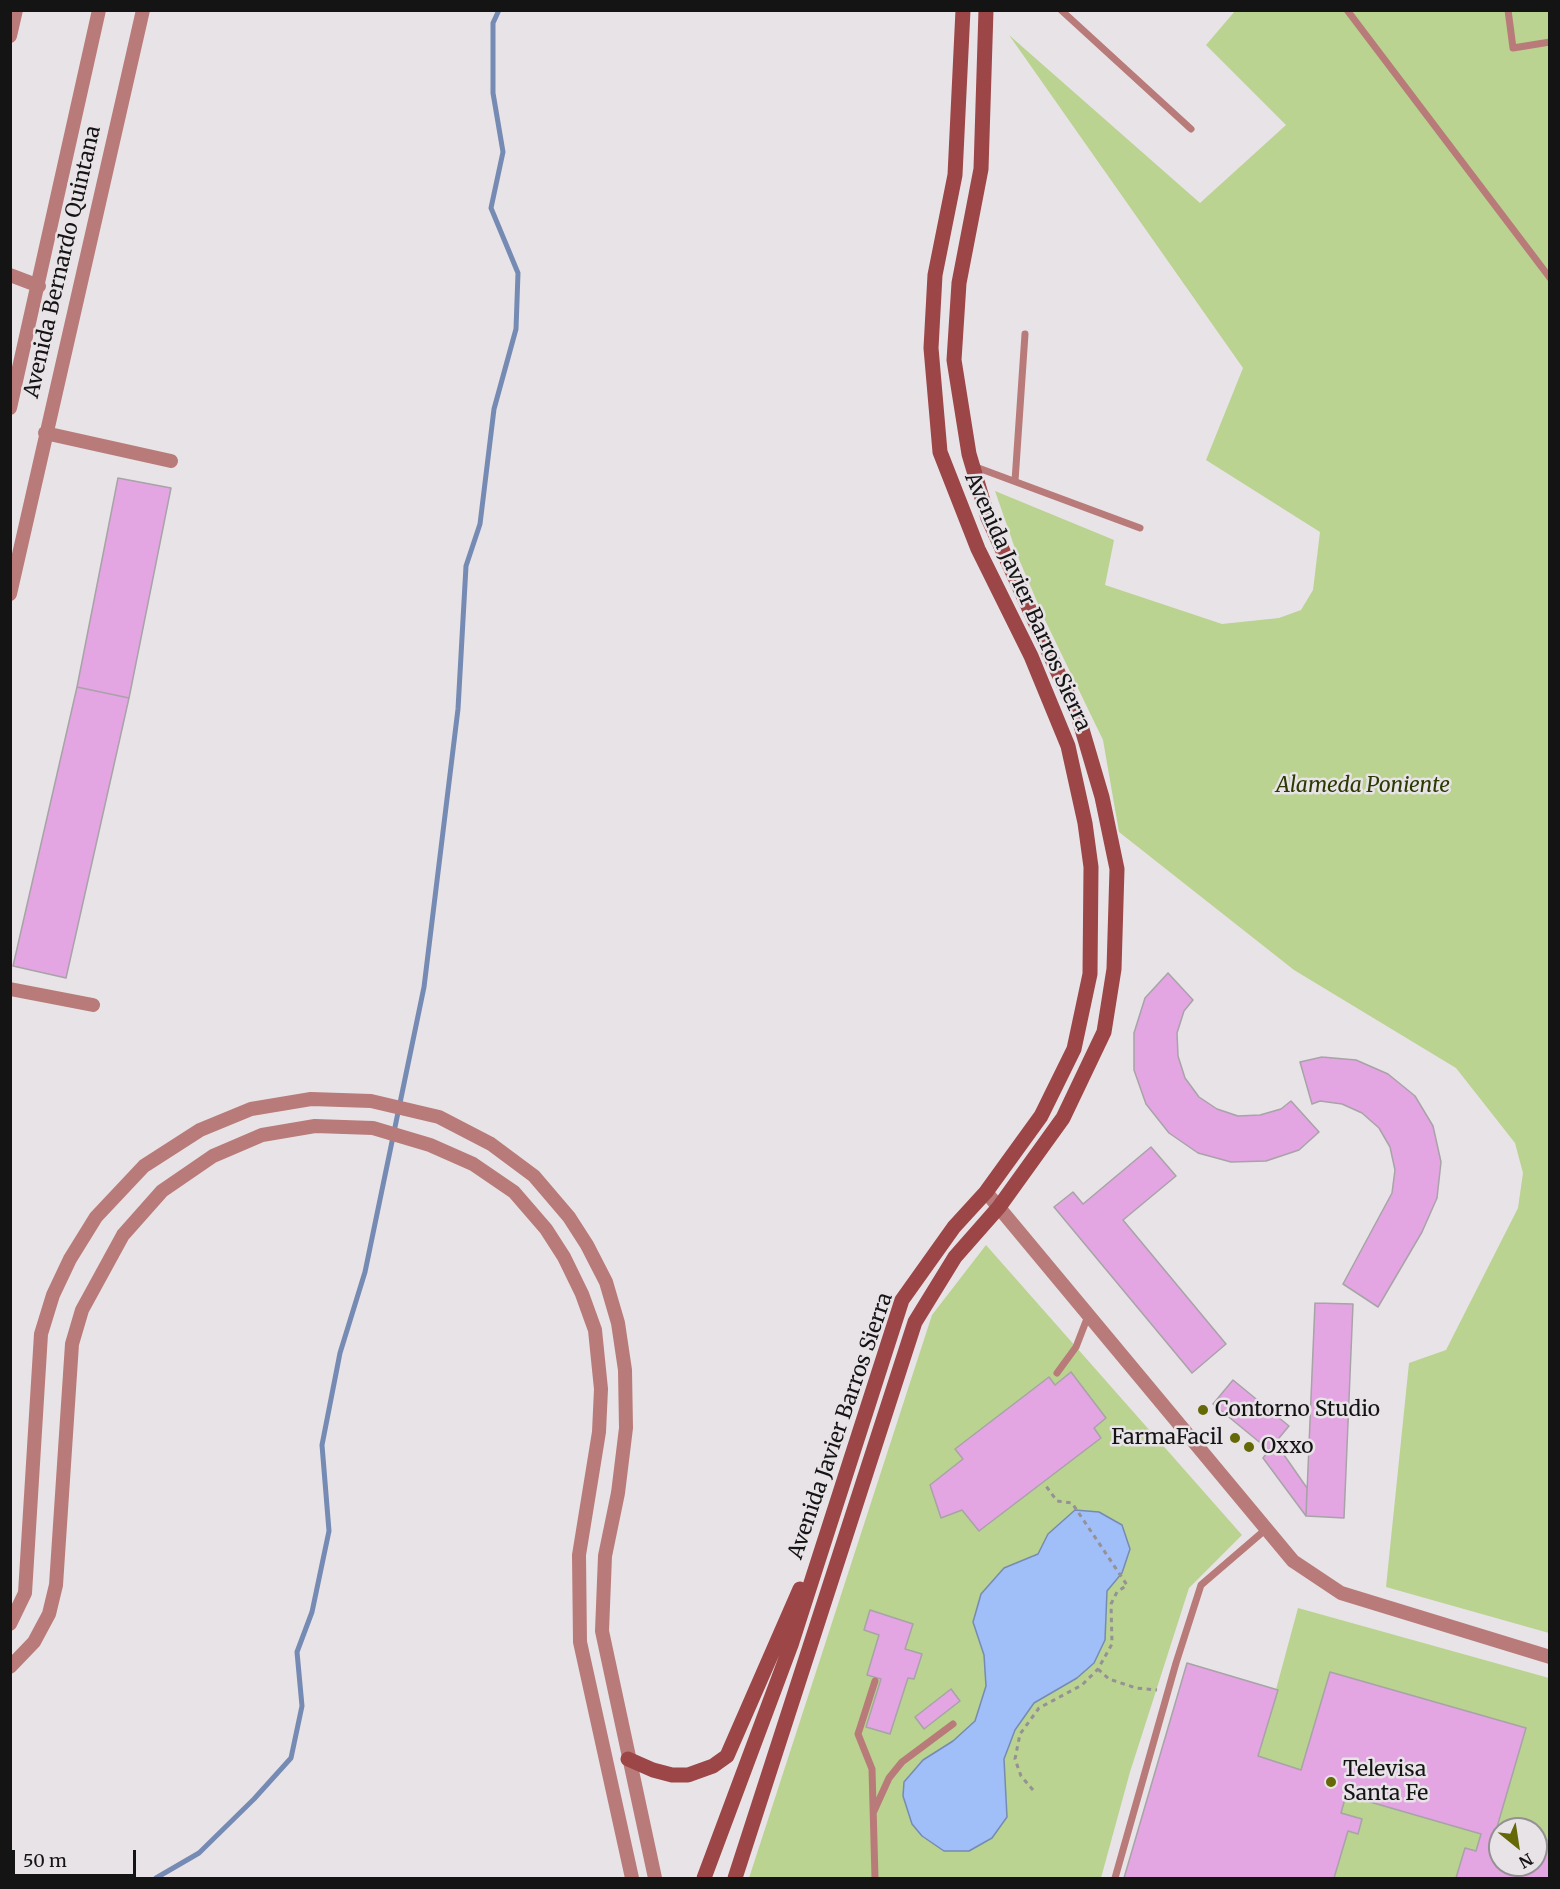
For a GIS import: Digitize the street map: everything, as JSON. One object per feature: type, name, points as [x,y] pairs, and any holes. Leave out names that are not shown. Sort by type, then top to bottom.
[{"type":"street","points":[[10,36],[16,10]]},
{"type":"street","name":"Avenida Bernardo Quintana","points":[[10,408],[99,10]]},
{"type":"street","name":"Avenida Bernardo Quintana","points":[[10,594],[13,572],[143,10]]},
{"type":"street","name":"Avenida Javier Barros Sierra","points":[[704,1878],[790,1645],[902,1300],[954,1227],[986,1192],[1041,1116],[1074,1049],[1090,974],[1091,867],[1085,824],[1068,746],[1031,656],[978,549],[940,452],[931,348],[934,285],[955,175],[963,10]]},
{"type":"street","name":"Avenida Javier Barros Sierra","points":[[735,1878],[915,1322],[955,1257],[999,1207],[1063,1118],[1104,1032],[1114,969],[1117,869],[1107,817],[1079,719],[998,543],[973,466],[954,360],[959,283],[981,169],[986,10]]},
{"type":"street","points":[[10,275],[39,286]]},
{"type":"street","points":[[45,433],[171,460]]},
{"type":"street","points":[[10,989],[93,1005]]},
{"type":"street","points":[[10,1624],[25,1593],[41,1334],[52,1295],[70,1259],[96,1217],[144,1166],[200,1130],[251,1109],[301,1101],[371,1101],[439,1117],[490,1144],[534,1176],[569,1218],[587,1245],[606,1282],[615,1313],[625,1370],[626,1428],[618,1493],[605,1556],[602,1631],[655,1878]]},
{"type":"street","points":[[10,1667],[34,1642],[49,1614],[56,1585],[72,1344],[82,1310],[123,1235],[162,1191],[213,1156],[252,1140],[315,1126],[373,1128],[430,1145],[473,1164],[514,1192],[546,1229],[564,1257],[595,1330],[601,1389],[599,1432],[579,1555],[580,1642],[632,1878]]},
{"type":"street","points":[[986,1192],[1293,1561],[1341,1593],[1550,1657]]},
{"type":"street","points":[[628,1759],[652,1770],[672,1775],[688,1775],[713,1766],[727,1756],[777,1638],[827,1532]]},
{"type":"lane","points":[[1061,10],[1191,129]]},
{"type":"lane","points":[[1347,10],[1550,278]]},
{"type":"lane","points":[[1508,10],[1513,48],[1550,42]]},
{"type":"lane","points":[[1015,481],[1025,334]]},
{"type":"lane","points":[[973,466],[1140,528]]},
{"type":"lane","points":[[1057,1372],[1076,1347],[1088,1316]]},
{"type":"lane","points":[[1115,1878],[1168,1691],[1201,1585],[1265,1530]]},
{"type":"lane","points":[[875,1681],[858,1734],[872,1769],[875,1878]]},
{"type":"lane","points":[[873,1814],[888,1778],[902,1762],[952,1724]]},
{"type":"path","points":[[1033,1790],[1021,1776],[1015,1759],[1020,1734],[1039,1708],[1082,1684],[1098,1669],[1112,1644],[1111,1604],[1117,1592],[1127,1585],[1072,1503],[1057,1501],[1046,1486]]},
{"type":"path","points":[[1098,1669],[1109,1679],[1136,1688],[1168,1691]]},
{"type":"green space","name":"Alameda Poniente","points":[[1235,11],[1549,11],[1549,1633],[1386,1587],[1409,1363],[1446,1350],[1518,1208],[1523,1173],[1515,1143],[1456,1068],[1294,970],[1119,832],[1103,740],[1044,618],[1018,557],[995,491],[1114,540],[1105,585],[1222,624],[1279,618],[1301,610],[1313,590],[1320,532],[1206,460],[1243,368],[1009,35],[1200,203],[1286,125],[1206,45]]},
{"type":"green space","points":[[986,1245],[1242,1535],[1189,1588],[1130,1772],[1101,1878],[749,1878],[932,1315]]},
{"type":"green space","points":[[1298,1608],[1549,1678],[1549,1841],[1548,1817],[1500,1817],[1525,1728],[1330,1672],[1301,1770],[1258,1756]]},
{"type":"green space","points":[[1346,1795],[1481,1834],[1476,1851],[1465,1848],[1456,1878],[1334,1878],[1348,1831],[1358,1833],[1362,1820],[1341,1813]]},
{"type":"water","points":[[1075,1510],[1099,1512],[1122,1525],[1130,1549],[1122,1573],[1107,1591],[1105,1640],[1094,1663],[1077,1678],[1034,1703],[1015,1730],[1004,1759],[1007,1817],[992,1838],[969,1851],[944,1851],[922,1836],[912,1824],[903,1796],[904,1782],[923,1760],[953,1741],[975,1721],[986,1686],[984,1655],[973,1622],[981,1594],[1004,1568],[1038,1554],[1048,1534]]},
{"type":"building","points":[[118,478],[171,488],[129,698],[77,687]]},
{"type":"building","points":[[77,687],[129,698],[66,978],[13,966]]},
{"type":"building","points":[[1168,973],[1193,1000],[1184,1011],[1177,1033],[1178,1056],[1185,1078],[1199,1097],[1217,1109],[1238,1116],[1260,1115],[1281,1109],[1291,1101],[1319,1132],[1299,1150],[1266,1161],[1231,1162],[1198,1153],[1169,1133],[1146,1104],[1134,1070],[1134,1033],[1145,998]]},
{"type":"building","points":[[1322,1057],[1356,1060],[1388,1074],[1415,1096],[1433,1126],[1441,1162],[1437,1198],[1422,1232],[1378,1307],[1343,1284],[1392,1193],[1395,1170],[1390,1147],[1379,1128],[1362,1113],[1342,1104],[1320,1101],[1312,1104],[1300,1062]]},
{"type":"building","points":[[1151,1147],[1176,1176],[1123,1220],[1226,1344],[1192,1373],[1054,1207],[1073,1192],[1083,1204]]},
{"type":"building","points":[[1315,1303],[1353,1304],[1344,1518],[1306,1516]]},
{"type":"building","points":[[1071,1372],[1106,1418],[1094,1428],[1101,1438],[979,1531],[962,1510],[941,1518],[930,1485],[963,1459],[955,1449],[1049,1377],[1055,1385]]},
{"type":"building","points":[[1233,1380],[1289,1426],[1269,1450],[1213,1404]]},
{"type":"building","points":[[1275,1442],[1307,1488],[1306,1516],[1263,1458]]},
{"type":"building","points":[[870,1610],[913,1624],[905,1649],[922,1654],[914,1679],[908,1678],[890,1734],[866,1727],[881,1679],[867,1675],[879,1635],[864,1630]]},
{"type":"building","name":"Televisa Santa Fe","points":[[1187,1663],[1278,1690],[1258,1756],[1301,1770],[1330,1672],[1526,1728],[1500,1817],[1488,1817],[1488,1877],[1548,1877],[1548,1840],[1550,1841],[1550,1878],[1456,1878],[1465,1848],[1476,1851],[1481,1834],[1346,1795],[1341,1813],[1362,1819],[1358,1834],[1348,1831],[1334,1878],[1124,1878]]},
{"type":"building","points":[[951,1689],[960,1701],[924,1729],[915,1717]]},
{"type":"waterway","points":[[156,1878],[199,1853],[254,1799],[291,1758],[302,1706],[297,1652],[312,1612],[329,1531],[322,1445],[340,1353],[365,1272],[424,987],[458,709],[466,566],[480,524],[494,409],[516,329],[518,273],[491,208],[503,152],[493,93],[493,23],[499,10]]},
{"type":"place","name":"Contorno Studio","points":[[1203,1410]]},
{"type":"place","name":"FarmaFacil","points":[[1235,1438]]},
{"type":"place","name":"Oxxo","points":[[1249,1447]]},
{"type":"place","name":"Televisa Santa Fe","points":[[1331,1782]]}]
